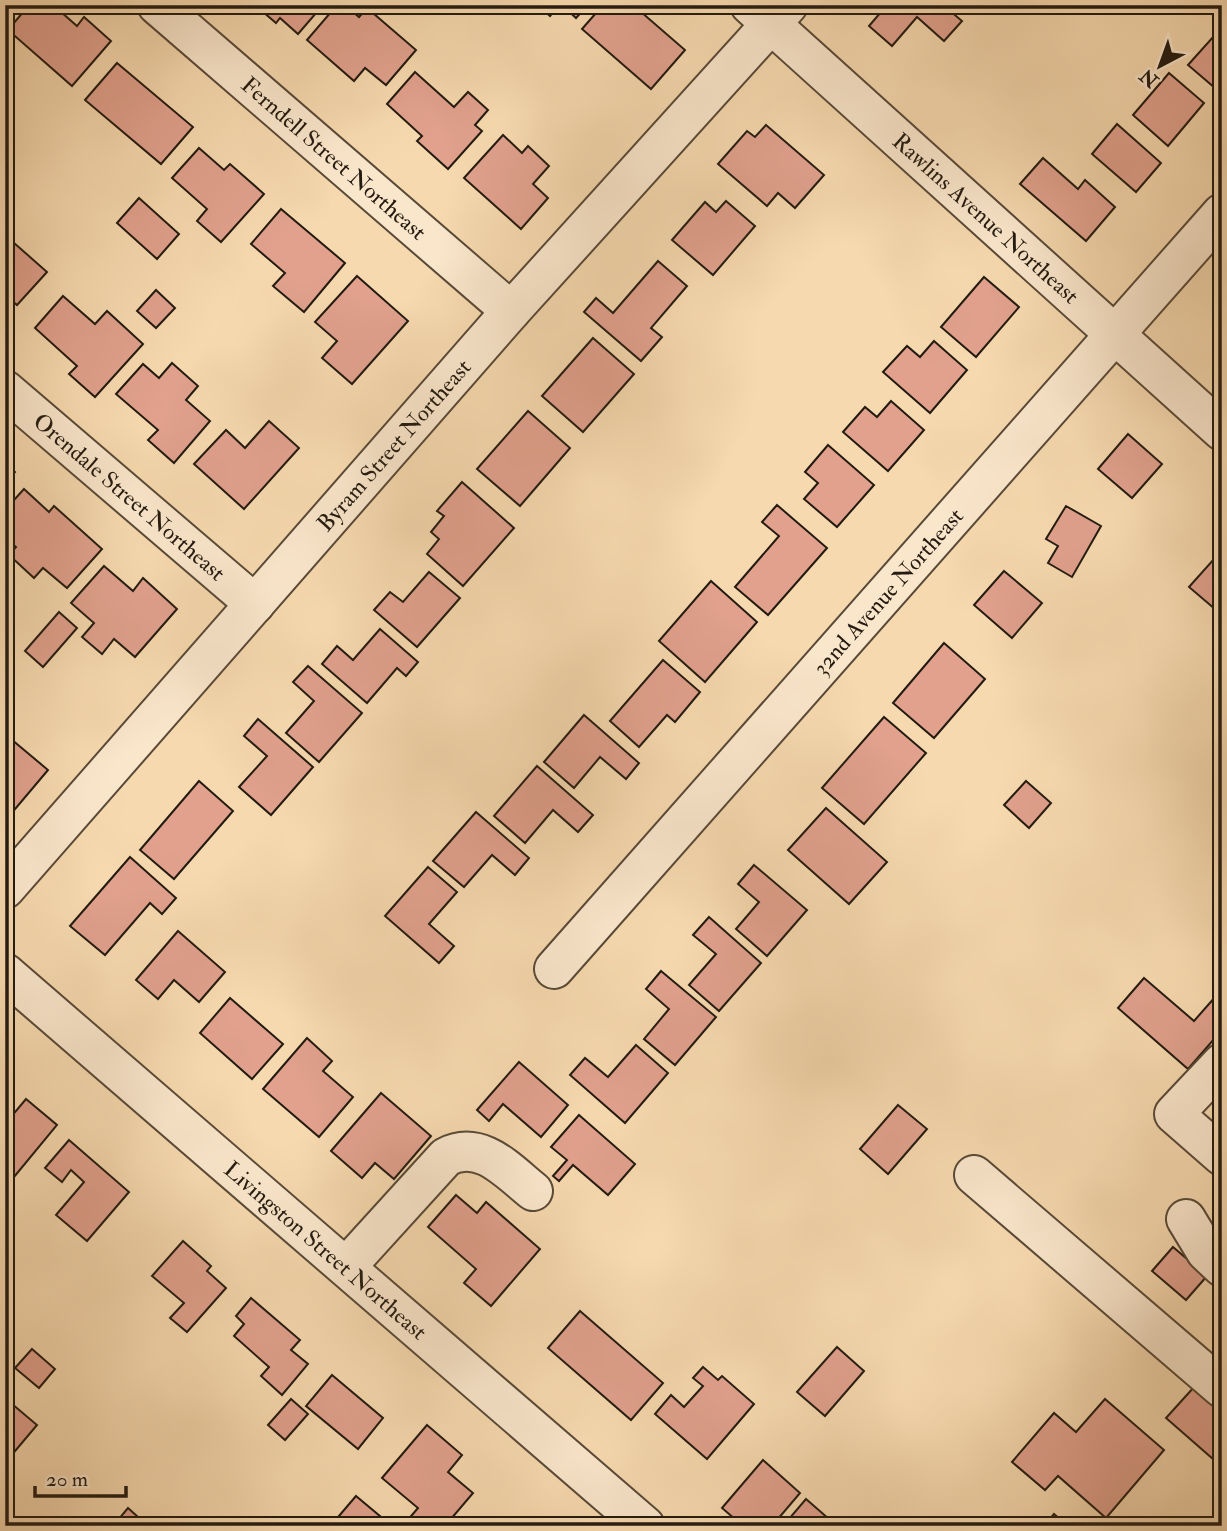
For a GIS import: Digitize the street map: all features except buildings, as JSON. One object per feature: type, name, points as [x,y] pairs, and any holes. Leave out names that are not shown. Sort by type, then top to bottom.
[{"type":"street","name":"Ferndell Street Northeast","points":[[157,5],[511,311]]},
{"type":"street","name":"Byram Street Northeast","points":[[5,889],[770,11]]},
{"type":"street","name":"Rawlins Avenue Northeast","points":[[770,11],[1114,335],[1222,431]]},
{"type":"street","name":"32nd Avenue Northeast","points":[[554,969],[1222,213]]},
{"type":"street","name":"Orendale Street Northeast","points":[[5,390],[255,604]]},
{"type":"street","name":"Livingston Street Northeast","points":[[5,973],[645,1526]]},
{"type":"street","points":[[1222,1063],[1174,1114],[1222,1156]]},
{"type":"street","points":[[346,1267],[446,1157],[460,1149],[480,1153],[499,1163],[533,1191]]},
{"type":"street","points":[[974,1175],[1222,1388]]},
{"type":"street","points":[[1186,1219],[1206,1252],[1222,1267]]}]
